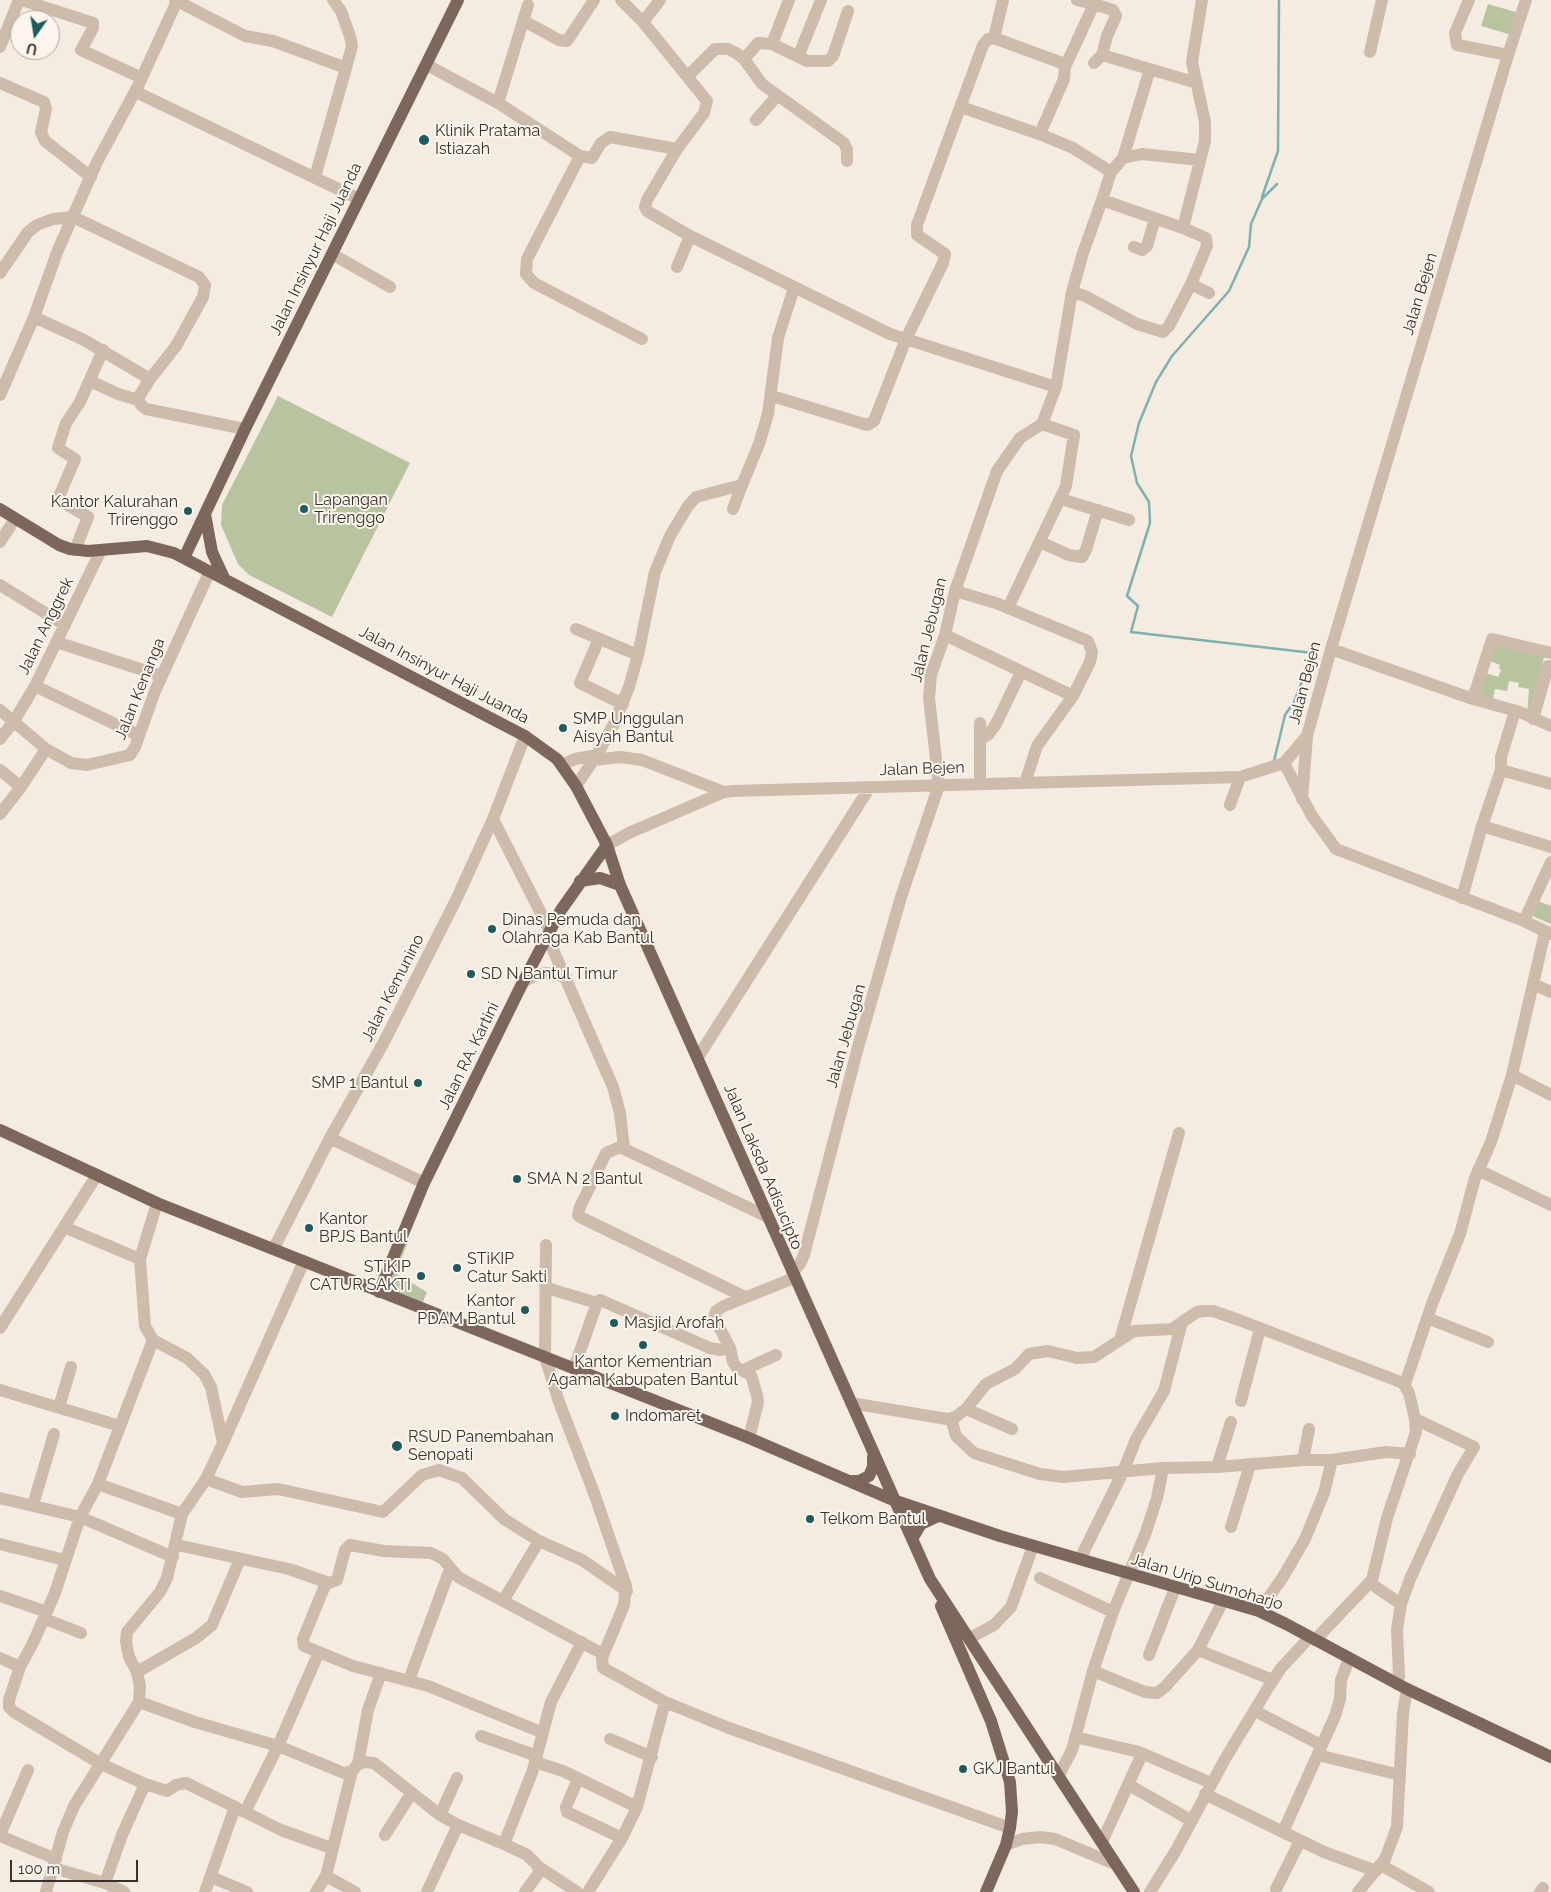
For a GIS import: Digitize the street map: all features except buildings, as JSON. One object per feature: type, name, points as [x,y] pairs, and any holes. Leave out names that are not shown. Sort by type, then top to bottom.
[{"type":"main road","name":"Jalan Insinyur Haji Juanda","points":[[184,558],[245,429],[458,0]]},
{"type":"main road","name":"Jalan Insinyur Haji Juanda","points":[[0,509],[59,545],[75,550],[147,546],[160,548],[184,558],[525,736],[550,753],[562,765],[576,786],[607,845]]},
{"type":"main road","points":[[205,514],[212,552],[224,578]]},
{"type":"main road","name":"Jalan RA. Kartini","points":[[379,1292],[424,1183],[523,982],[548,933],[580,881],[607,845]]},
{"type":"main road","name":"Jalan Laksda Adisucipto","points":[[607,845],[620,885],[698,1057],[766,1216],[930,1579]]},
{"type":"main road","points":[[580,881],[600,878],[620,885]]},
{"type":"main road","name":"Jalan Urip Sumoharjo","points":[[0,1130],[157,1203],[749,1438],[893,1500],[1033,1546],[1259,1611],[1402,1687],[1551,1757]]},
{"type":"main road","points":[[848,1480],[859,1481],[869,1476],[873,1467],[873,1455]]},
{"type":"main road","points":[[912,1539],[921,1524],[938,1516]]},
{"type":"main road","points":[[930,1579],[1115,1864],[1136,1890]]},
{"type":"main road","points":[[930,1579],[991,1721],[1007,1768],[1011,1794],[1010,1828],[1006,1845],[986,1892]]},
{"type":"street","points":[[0,47],[20,0],[93,23],[93,28],[81,50],[142,78]]},
{"type":"street","points":[[314,177],[352,46],[341,11],[333,0]]},
{"type":"street","points":[[524,21],[559,40],[567,41],[594,0]]},
{"type":"street","points":[[621,0],[643,22],[688,76],[707,104],[701,118],[677,149],[645,206],[651,215],[842,312],[906,340],[1056,386]]},
{"type":"street","points":[[643,22],[660,0]]},
{"type":"street","points":[[772,44],[789,0]]},
{"type":"street","points":[[798,56],[821,0]]},
{"type":"street","points":[[994,38],[1003,0]]},
{"type":"street","points":[[1078,0],[1094,2],[1113,10],[1116,16],[1098,59],[1150,69],[1197,83]]},
{"type":"street","points":[[1177,226],[1205,141],[1206,122],[1197,83],[1192,72],[1202,0]]},
{"type":"street","points":[[1370,52],[1382,0]]},
{"type":"street","points":[[1469,0],[1455,33],[1457,45],[1508,55]]},
{"type":"street","name":"Jalan Bejen","points":[[607,845],[631,832],[724,792],[1240,776],[1284,763],[1307,736],[1331,649],[1526,0]]},
{"type":"street","points":[[0,395],[34,317],[51,265],[91,177],[136,92],[176,1],[245,36],[273,41],[346,68]]},
{"type":"street","points":[[1042,135],[1042,129],[1064,79],[1065,67],[1094,2]]},
{"type":"street","points":[[498,104],[528,5]]},
{"type":"street","points":[[744,59],[758,43],[772,44],[814,63],[828,61],[833,56],[848,11]]},
{"type":"street","points":[[772,396],[867,425],[870,424],[877,416],[906,340],[943,263],[944,254],[917,235],[916,229],[983,45],[988,39],[994,38],[1056,59],[1065,67]]},
{"type":"street","points":[[688,76],[715,49],[728,49],[744,59],[762,84],[844,143],[847,150],[847,161]]},
{"type":"street","points":[[427,65],[498,104],[580,156],[592,158],[600,143],[610,137],[677,149]]},
{"type":"street","points":[[1008,608],[1066,486],[1074,436],[1042,424],[1056,386],[1072,292],[1083,253],[1111,172],[1123,158],[1150,69]]},
{"type":"street","points":[[0,83],[44,102],[46,109],[40,132],[45,141],[91,177]]},
{"type":"street","points":[[136,92],[359,199]]},
{"type":"street","points":[[756,120],[777,96]]},
{"type":"street","points":[[961,107],[1042,135],[1073,148],[1111,172]]},
{"type":"street","points":[[1123,158],[1142,154],[1200,160]]},
{"type":"street","points":[[580,156],[528,260],[526,274],[534,283],[642,339]]},
{"type":"street","points":[[1072,292],[1086,296],[1137,324],[1161,332],[1169,326],[1191,284],[1207,246],[1206,238],[1102,200]]},
{"type":"street","points":[[0,272],[21,239],[33,228],[53,219],[73,218],[199,276],[204,281],[206,289],[187,328],[168,360],[150,379],[138,400]]},
{"type":"street","points":[[1134,247],[1142,250],[1147,246],[1155,219]]},
{"type":"street","points":[[678,267],[690,236]]},
{"type":"street","points":[[332,254],[390,287]]},
{"type":"street","points":[[1191,284],[1209,293]]},
{"type":"street","points":[[733,509],[760,444],[772,396],[778,338],[794,288]]},
{"type":"street","points":[[34,317],[103,350],[150,379]]},
{"type":"street","points":[[75,550],[88,517],[58,499],[75,459],[58,448],[66,423],[90,380],[103,350]]},
{"type":"street","points":[[90,380],[118,394],[138,400],[141,405],[155,411],[245,429]]},
{"type":"street","name":"Jalan Jebugan","points":[[793,1276],[804,1255],[857,1051],[877,1009],[901,897],[939,785],[929,698],[931,675],[944,635],[955,590],[996,471],[1020,438],[1042,424]]},
{"type":"street","points":[[576,786],[596,758],[623,704],[638,655],[657,565],[683,513],[692,500],[703,494],[742,485]]},
{"type":"street","points":[[1061,499],[1129,520]]},
{"type":"street","points":[[1040,542],[1069,555],[1082,557],[1086,550],[1098,510]]},
{"type":"street","points":[[0,542],[15,519]]},
{"type":"street","name":"Jalan Anggrek","points":[[0,739],[14,721],[34,686],[101,550]]},
{"type":"street","name":"Jalan Kenanga","points":[[0,710],[46,749],[71,762],[87,765],[130,755],[162,676],[210,571]]},
{"type":"street","points":[[0,585],[65,625]]},
{"type":"street","points":[[955,590],[1008,608],[1088,641],[1092,652],[1090,662],[1073,696],[1037,746],[1024,783]]},
{"type":"street","points":[[576,629],[638,655]]},
{"type":"street","points":[[944,635],[1073,696]]},
{"type":"street","points":[[599,639],[580,683],[623,704]]},
{"type":"street","points":[[1473,699],[1492,639],[1549,660],[1533,719]]},
{"type":"street","points":[[56,642],[162,676]]},
{"type":"street","points":[[1331,649],[1473,699],[1515,711],[1551,726]]},
{"type":"street","points":[[980,739],[988,735],[996,724],[1020,672]]},
{"type":"street","points":[[34,686],[138,735]]},
{"type":"street","points":[[1462,898],[1482,826],[1501,770],[1501,757],[1515,711]]},
{"type":"street","points":[[980,723],[980,784]]},
{"type":"street","name":"Jalan Kemunino","points":[[274,1248],[330,1138],[384,1042],[456,900],[494,819],[525,736]]},
{"type":"street","points":[[1302,799],[1307,736]]},
{"type":"street","points":[[0,814],[21,787],[46,749]]},
{"type":"street","points":[[562,765],[575,759],[620,757],[642,760],[724,792]]},
{"type":"street","points":[[1150,1892],[1192,1821],[1208,1788],[1272,1680],[1370,1583],[1387,1518],[1416,1432],[1415,1419],[1405,1384],[1427,1318],[1460,1234],[1478,1170],[1490,1142],[1512,1076],[1533,984],[1548,933],[1524,921],[1336,849],[1320,829],[1284,763]]},
{"type":"street","points":[[0,770],[21,787]]},
{"type":"street","points":[[1501,770],[1551,784]]},
{"type":"street","points":[[1230,805],[1240,776]]},
{"type":"street","points":[[698,1057],[870,787]]},
{"type":"street","points":[[494,819],[548,933],[613,1087],[620,1114],[624,1148]]},
{"type":"street","points":[[1482,826],[1551,847]]},
{"type":"street","points":[[1524,921],[1551,862]]},
{"type":"street","points":[[523,982],[547,972],[566,977]]},
{"type":"street","points":[[1533,984],[1551,992]]},
{"type":"street","points":[[1512,1076],[1551,1095]]},
{"type":"street","points":[[1120,1340],[1179,1134]]},
{"type":"street","points":[[330,1138],[424,1183]]},
{"type":"street","points":[[745,1297],[578,1215],[606,1153],[620,1147],[766,1216]]},
{"type":"street","points":[[1478,1170],[1551,1206]]},
{"type":"street","points":[[0,1328],[97,1175]]},
{"type":"street","points":[[157,1203],[140,1259],[144,1326],[152,1340],[187,1358],[204,1374],[210,1387],[223,1444]]},
{"type":"street","points":[[64,1227],[140,1259]]},
{"type":"street","points":[[546,1245],[545,1357],[627,1591],[624,1605],[601,1662],[603,1668],[665,1702],[732,1729],[1010,1828]]},
{"type":"street","points":[[46,1892],[69,1817],[82,1790],[101,1764],[139,1702],[140,1694],[137,1672],[129,1657],[127,1632],[160,1592],[168,1578],[182,1514],[206,1480],[304,1261]]},
{"type":"street","points":[[749,1438],[758,1402],[751,1375],[737,1368],[733,1362],[730,1348],[714,1317],[719,1308],[793,1276]]},
{"type":"street","points":[[547,1288],[597,1303],[600,1300],[710,1348],[721,1350],[730,1348]]},
{"type":"street","points":[[574,1368],[597,1303]]},
{"type":"street","points":[[851,1403],[951,1418],[966,1409],[986,1384],[1015,1369],[1029,1354],[1048,1351],[1077,1358],[1089,1358],[1098,1355],[1134,1331],[1172,1329],[1197,1312],[1213,1311],[1405,1384]]},
{"type":"street","points":[[1427,1318],[1488,1342]]},
{"type":"street","points":[[1080,1559],[1123,1472],[1136,1439],[1164,1391],[1182,1322]]},
{"type":"street","points":[[1241,1401],[1260,1328]]},
{"type":"street","points":[[152,1340],[98,1484],[80,1517],[46,1616],[20,1667],[9,1707],[101,1764],[145,1784],[167,1791],[176,1784],[186,1783],[281,1830],[331,1848]]},
{"type":"street","points":[[743,1370],[776,1355]]},
{"type":"street","points":[[59,1407],[71,1367]]},
{"type":"street","points":[[0,1390],[120,1426]]},
{"type":"street","points":[[966,1409],[1012,1429]]},
{"type":"street","points":[[951,1418],[956,1436],[963,1444],[982,1457],[1040,1474],[1063,1477],[1163,1468],[1217,1467],[1303,1460],[1332,1460],[1373,1453],[1410,1454]]},
{"type":"street","points":[[1358,1892],[1379,1868],[1391,1849],[1397,1827],[1403,1713],[1397,1630],[1401,1604],[1410,1579],[1454,1483],[1474,1447],[1415,1419]]},
{"type":"street","points":[[1217,1467],[1232,1422]]},
{"type":"street","points":[[1303,1460],[1309,1429]]},
{"type":"street","points":[[33,1506],[54,1434]]},
{"type":"street","points":[[1259,1611],[1283,1577],[1305,1539],[1324,1493],[1332,1460]]},
{"type":"street","points":[[1232,1527],[1250,1465]]},
{"type":"street","points":[[1059,1775],[1069,1757],[1076,1737],[1093,1671],[1113,1612],[1130,1574],[1152,1515],[1163,1468]]},
{"type":"street","points":[[206,1480],[242,1492],[278,1489],[382,1512],[422,1475],[439,1470],[462,1478],[480,1493],[504,1519],[539,1540],[582,1560],[627,1591]]},
{"type":"street","points":[[98,1484],[182,1514]]},
{"type":"street","points":[[0,1498],[80,1517],[175,1551],[240,1559],[289,1569],[326,1583],[332,1583],[337,1580],[345,1550],[350,1545],[384,1551],[431,1553],[442,1559],[458,1577],[604,1654]]},
{"type":"street","points":[[503,1600],[539,1540]]},
{"type":"street","points":[[0,1544],[65,1560]]},
{"type":"street","points":[[970,1638],[994,1625],[1011,1607],[1033,1546]]},
{"type":"street","points":[[137,1672],[196,1638],[212,1625],[240,1559]]},
{"type":"street","points":[[409,1680],[450,1569]]},
{"type":"street","points":[[1040,1578],[1113,1612]]},
{"type":"street","points":[[326,1583],[302,1642],[304,1646],[353,1666],[409,1680],[541,1732]]},
{"type":"street","points":[[1370,1583],[1401,1604]]},
{"type":"street","points":[[1149,1655],[1175,1588]]},
{"type":"street","points":[[0,1596],[81,1633]]},
{"type":"street","points":[[1093,1671],[1145,1692],[1157,1692],[1165,1687],[1198,1650],[1222,1601]]},
{"type":"street","points":[[504,1844],[536,1759],[541,1732],[554,1694],[582,1642]]},
{"type":"street","points":[[1198,1650],[1272,1680]]},
{"type":"street","points":[[205,1892],[240,1810],[278,1746],[319,1652]]},
{"type":"street","points":[[0,1658],[20,1667]]},
{"type":"street","points":[[1283,1832],[1335,1716],[1340,1699],[1341,1680],[1349,1659]]},
{"type":"street","points":[[316,1892],[326,1876],[331,1848],[355,1768],[365,1721],[382,1673]]},
{"type":"street","points":[[139,1702],[195,1722],[278,1746],[344,1773],[364,1762],[374,1763],[411,1794],[440,1814],[458,1825],[527,1855],[540,1867],[577,1892]]},
{"type":"street","points":[[588,1892],[622,1838],[637,1808],[665,1702]]},
{"type":"street","points":[[1255,1711],[1319,1750],[1400,1775]]},
{"type":"street","points":[[481,1736],[536,1759],[637,1808]]},
{"type":"street","points":[[1076,1737],[1142,1754],[1208,1788],[1300,1841],[1379,1868],[1429,1892]]},
{"type":"street","points":[[610,1739],[652,1757]]},
{"type":"street","points":[[1102,1842],[1142,1754]]},
{"type":"street","points":[[28,1770],[0,1835],[54,1863],[124,1892]]},
{"type":"street","points":[[440,1814],[457,1778]]},
{"type":"street","points":[[578,1779],[566,1807],[567,1812],[622,1838]]},
{"type":"street","points":[[105,1883],[122,1835],[145,1784]]},
{"type":"street","points":[[1129,1786],[1192,1821]]},
{"type":"street","points":[[385,1835],[411,1794]]},
{"type":"street","points":[[427,1892],[458,1825]]},
{"type":"street","points":[[1006,1845],[1022,1839],[1040,1837],[1055,1839],[1115,1864]]},
{"type":"street","points":[[1276,1889],[1300,1841]]},
{"type":"street","points":[[525,1892],[538,1874],[540,1867]]},
{"type":"street","points":[[326,1876],[355,1892]]},
{"type":"street","points":[[211,1877],[247,1892]]},
{"type":"green space","points":[[1488,4],[1519,13],[1512,35],[1481,26]]},
{"type":"green space","name":"Lapangan Trirenggo","points":[[278,396],[410,463],[332,617],[249,575],[238,564],[221,525],[222,505]]},
{"type":"green space","points":[[1493,640],[1545,653],[1530,716],[1527,715],[1529,689],[1518,687],[1519,683],[1509,681],[1507,691],[1495,689],[1492,704],[1476,697],[1483,672],[1498,677],[1501,670],[1499,669],[1500,665],[1488,660]]},
{"type":"green space","points":[[1535,900],[1551,906],[1551,924],[1530,915]]},
{"type":"green space","points":[[399,1235],[409,1240],[395,1273],[427,1292],[420,1309],[378,1292]]},
{"type":"waterway","points":[[1262,197],[1278,151],[1279,0]]},
{"type":"waterway","points":[[1274,761],[1285,715],[1294,702],[1313,653],[1131,632],[1138,606],[1127,596],[1150,523],[1149,502],[1137,483],[1131,456],[1139,423],[1156,382],[1172,356],[1229,291],[1249,247],[1251,224],[1262,199],[1277,184]]},
{"type":"place","name":"Klinik Pratama Istiazah","points":[[424,140]]},
{"type":"place","name":"Lapangan Trirenggo","points":[[304,509]]},
{"type":"place","name":"Kantor Kalurahan Trirenggo","points":[[188,511]]},
{"type":"place","name":"SMP Unggulan Aisyah Bantul","points":[[563,728]]},
{"type":"place","name":"Dinas Pemuda dan Olahraga Kab Bantul","points":[[492,929]]},
{"type":"place","name":"SD N Bantul Timur","points":[[471,974]]},
{"type":"place","name":"SMP 1 Bantul","points":[[418,1083]]},
{"type":"place","name":"SMA N 2 Bantul","points":[[517,1179]]},
{"type":"place","name":"Kantor BPJS Bantul","points":[[309,1228]]},
{"type":"place","name":"STiKIP Catur Sakti","points":[[457,1268]]},
{"type":"place","name":"STiKIP CATUR SAKTI","points":[[421,1276]]},
{"type":"place","name":"Kantor PDAM Bantul","points":[[525,1310]]},
{"type":"place","name":"Masjid Arofah","points":[[614,1323]]},
{"type":"place","name":"Kantor Kementrian Agama Kabupaten Bantul","points":[[643,1345]]},
{"type":"place","name":"Indomaret","points":[[615,1416]]},
{"type":"place","name":"RSUD Panembahan Senopati","points":[[397,1446]]},
{"type":"place","name":"Telkom Bantul","points":[[810,1519]]},
{"type":"place","name":"GKJ Bantul","points":[[963,1769]]}]
